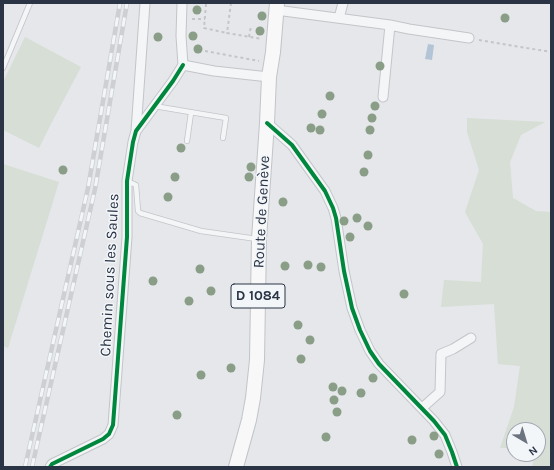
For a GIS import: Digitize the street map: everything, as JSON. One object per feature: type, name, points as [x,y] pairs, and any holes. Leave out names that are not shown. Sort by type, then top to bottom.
[{"type":"main road","name":"Route de Genève","points":[[236,467],[249,420],[257,360],[259,239],[269,77],[273,52],[276,7]]},
{"type":"street","points":[[136,131],[145,3]]},
{"type":"street","points":[[182,3],[181,36],[183,65],[214,71],[269,77]]},
{"type":"street","points":[[339,18],[343,3]]},
{"type":"street","points":[[276,7],[470,38]]},
{"type":"street","points":[[383,96],[390,25]]},
{"type":"street","name":"Chemin sous les Saules","points":[[50,467],[52,464],[103,439],[109,434],[113,425],[127,237],[126,181],[133,142],[136,131],[183,65]]},
{"type":"street","points":[[267,123],[292,145],[325,190],[336,218],[344,271],[352,308],[370,351],[379,364],[422,408],[445,435],[457,467]]},
{"type":"street","points":[[422,408],[440,392],[441,354],[453,349],[471,338]]},
{"type":"lane","points":[[3,68],[30,3]]},
{"type":"lane","points":[[154,106],[226,118],[223,138]]},
{"type":"lane","points":[[187,141],[191,113]]},
{"type":"lane","points":[[126,181],[136,185],[138,211],[140,213],[201,231],[259,239]]},
{"type":"path","points":[[227,33],[232,3]]},
{"type":"path","points":[[206,4],[204,28],[263,39]]},
{"type":"path","points":[[186,19],[205,19]]},
{"type":"path","points":[[249,37],[251,26]]},
{"type":"path","points":[[470,38],[551,52]]},
{"type":"path","points":[[205,51],[262,61]]},
{"type":"shaded area","points":[[25,37],[81,67],[39,148],[3,130],[3,82]]},
{"type":"shaded area","points":[[467,118],[545,122],[521,135],[510,162],[513,198],[536,211],[551,212],[551,467],[532,467],[533,462],[546,462],[546,422],[509,422],[514,407],[520,366],[498,364],[494,304],[441,307],[444,280],[481,282],[483,244],[465,212],[479,170],[467,132]]},
{"type":"shaded area","points":[[3,164],[59,182],[8,348],[3,346]]},
{"type":"shaded area","points":[[506,430],[506,448],[500,448]]},
{"type":"water","points":[[428,44],[434,45],[432,60],[425,59]]},
{"type":"railway","points":[[25,467],[88,188],[120,3]]},
{"type":"railway","points":[[32,467],[95,189],[127,3]]},
{"type":"cycle path","points":[[50,467],[52,464],[103,439],[109,434],[113,425],[127,237],[127,181],[133,142],[136,131],[183,65]]},
{"type":"cycle path","points":[[267,123],[292,145],[325,191],[333,208],[352,308],[370,351],[379,364],[434,421],[445,435],[457,467]]}]
